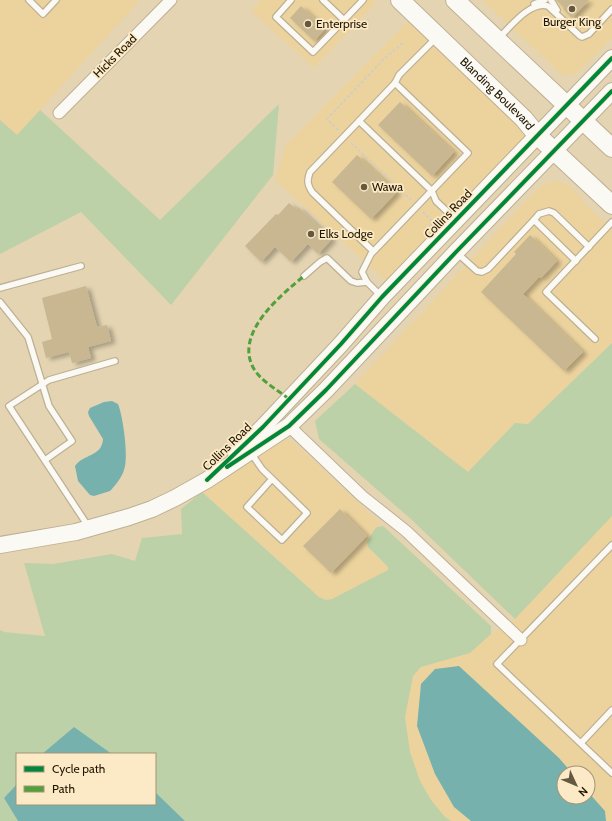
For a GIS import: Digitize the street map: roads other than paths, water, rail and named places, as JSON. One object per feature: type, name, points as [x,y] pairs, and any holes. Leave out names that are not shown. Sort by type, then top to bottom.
[{"type":"main road","name":"Blanding Boulevard","points":[[400,0],[524,119],[537,135],[612,205]]},
{"type":"main road","points":[[456,0],[612,148]]},
{"type":"street","name":"Hicks Road","points":[[59,113],[170,0]]},
{"type":"street","name":"Collins Road","points":[[207,480],[263,427],[382,298],[612,58]]},
{"type":"street","name":"Collins Road","points":[[0,545],[66,534],[129,517],[152,509],[207,480],[289,426],[326,390],[456,252],[612,91]]},
{"type":"street","points":[[289,426],[362,496],[406,531],[521,640]]},
{"type":"lane","points":[[29,0],[43,14],[56,0]]},
{"type":"lane","points":[[291,0],[276,16],[313,52],[363,0]]},
{"type":"lane","points":[[323,0],[344,20]]},
{"type":"lane","points":[[498,40],[524,13],[535,4],[545,0]]},
{"type":"lane","points":[[553,1],[560,18]]},
{"type":"lane","points":[[530,8],[545,5],[548,6],[580,36],[585,37],[612,9]]},
{"type":"lane","points":[[374,251],[312,192],[308,186],[307,179],[310,172],[395,83],[400,75],[437,36]]},
{"type":"lane","points":[[382,298],[367,282],[362,272],[367,260],[468,153],[395,83]]},
{"type":"lane","points":[[359,121],[432,190],[436,201],[456,220]]},
{"type":"lane","points":[[456,252],[477,271],[482,272],[488,269],[539,214],[549,210],[589,246]]},
{"type":"lane","points":[[534,220],[576,261]]},
{"type":"lane","points":[[595,339],[546,292],[612,222]]},
{"type":"lane","points":[[304,276],[327,258],[351,281],[357,283],[367,282]]},
{"type":"lane","points":[[0,288],[81,266]]},
{"type":"lane","points":[[0,302],[28,338],[49,406],[72,441],[45,460]]},
{"type":"lane","points":[[90,528],[9,406],[49,380],[114,361]]},
{"type":"lane","points":[[251,452],[262,469],[308,513],[282,540],[247,507],[272,479]]},
{"type":"lane","points":[[612,545],[498,664],[612,773]]},
{"type":"lane","points":[[581,743],[612,710]]},
{"type":"water","points":[[112,401],[118,404],[122,418],[126,447],[125,464],[123,473],[110,491],[94,496],[90,495],[78,481],[75,466],[78,462],[96,452],[102,445],[103,439],[89,416],[88,412],[90,408],[104,402]]},
{"type":"water","points":[[459,666],[559,758],[565,765],[556,765],[556,805],[596,805],[596,801],[605,811],[606,821],[471,821],[454,807],[435,774],[417,726],[421,684],[435,669]]},
{"type":"water","points":[[74,727],[111,753],[43,753]]},
{"type":"water","points":[[16,785],[16,805],[156,805],[156,793],[185,821],[18,821],[4,798]]},
{"type":"place","name":"Burger King","points":[[572,9]]},
{"type":"place","name":"Enterprise","points":[[308,24]]},
{"type":"place","name":"Wawa","points":[[364,187]]},
{"type":"place","name":"Elks Lodge","points":[[311,234]]}]
